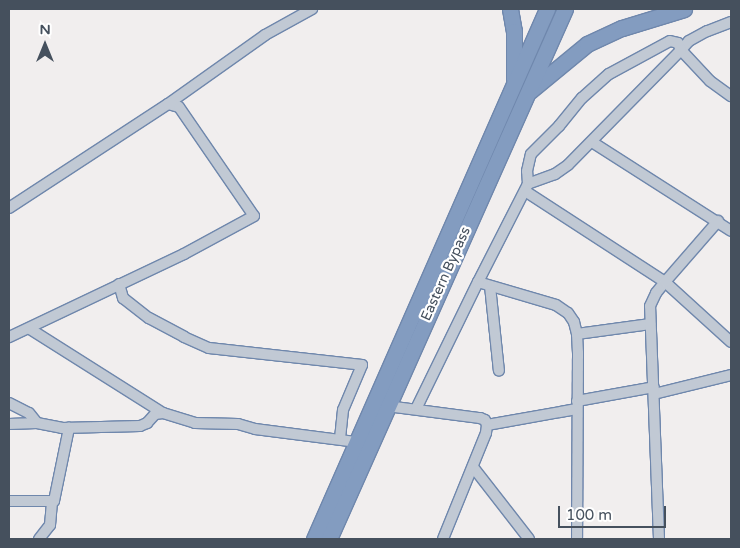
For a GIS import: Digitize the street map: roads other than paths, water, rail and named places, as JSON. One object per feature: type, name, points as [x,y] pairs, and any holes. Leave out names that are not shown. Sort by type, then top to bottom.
[{"type":"highway","points":[[510,9],[520,91],[587,44],[622,28],[684,9]]},
{"type":"highway","name":"Eastern Bypass","points":[[328,539],[387,406],[520,91],[547,9]]},
{"type":"highway","name":"Eastern Bypass","points":[[314,539],[520,91],[565,9]]},
{"type":"street","points":[[9,208],[168,104],[266,35],[312,9]]},
{"type":"street","points":[[527,188],[568,165],[592,142],[631,98],[695,38],[731,22]]},
{"type":"street","points":[[416,410],[478,282],[527,188],[527,172],[531,154],[559,126],[582,98],[609,74],[670,41],[678,43],[681,50],[710,81],[731,96]]},
{"type":"street","points":[[9,337],[30,329],[184,254],[254,216],[178,107],[168,104]]},
{"type":"street","points":[[592,142],[731,231]]},
{"type":"street","points":[[527,188],[665,282],[731,342]]},
{"type":"street","points":[[659,539],[650,306],[656,293],[718,221]]},
{"type":"street","points":[[478,282],[556,305],[568,313],[574,322],[577,334],[577,539]]},
{"type":"street","points":[[119,284],[124,298],[149,318],[209,348],[362,365],[343,410],[340,439]]},
{"type":"street","points":[[490,286],[499,371]]},
{"type":"street","points":[[577,334],[650,324]]},
{"type":"street","points":[[30,329],[163,413],[195,423],[238,424],[255,429],[357,442]]},
{"type":"street","points":[[487,425],[577,405],[731,376]]},
{"type":"street","points":[[9,403],[29,413],[37,423]]},
{"type":"street","points":[[387,406],[480,418],[487,425],[486,433],[443,539]]},
{"type":"street","points":[[9,424],[37,423],[69,428],[140,426],[147,423],[156,414],[163,413]]},
{"type":"street","points":[[39,539],[50,525],[52,501],[56,494],[69,428]]},
{"type":"street","points":[[472,467],[529,539]]},
{"type":"street","points":[[9,501],[52,501]]}]
